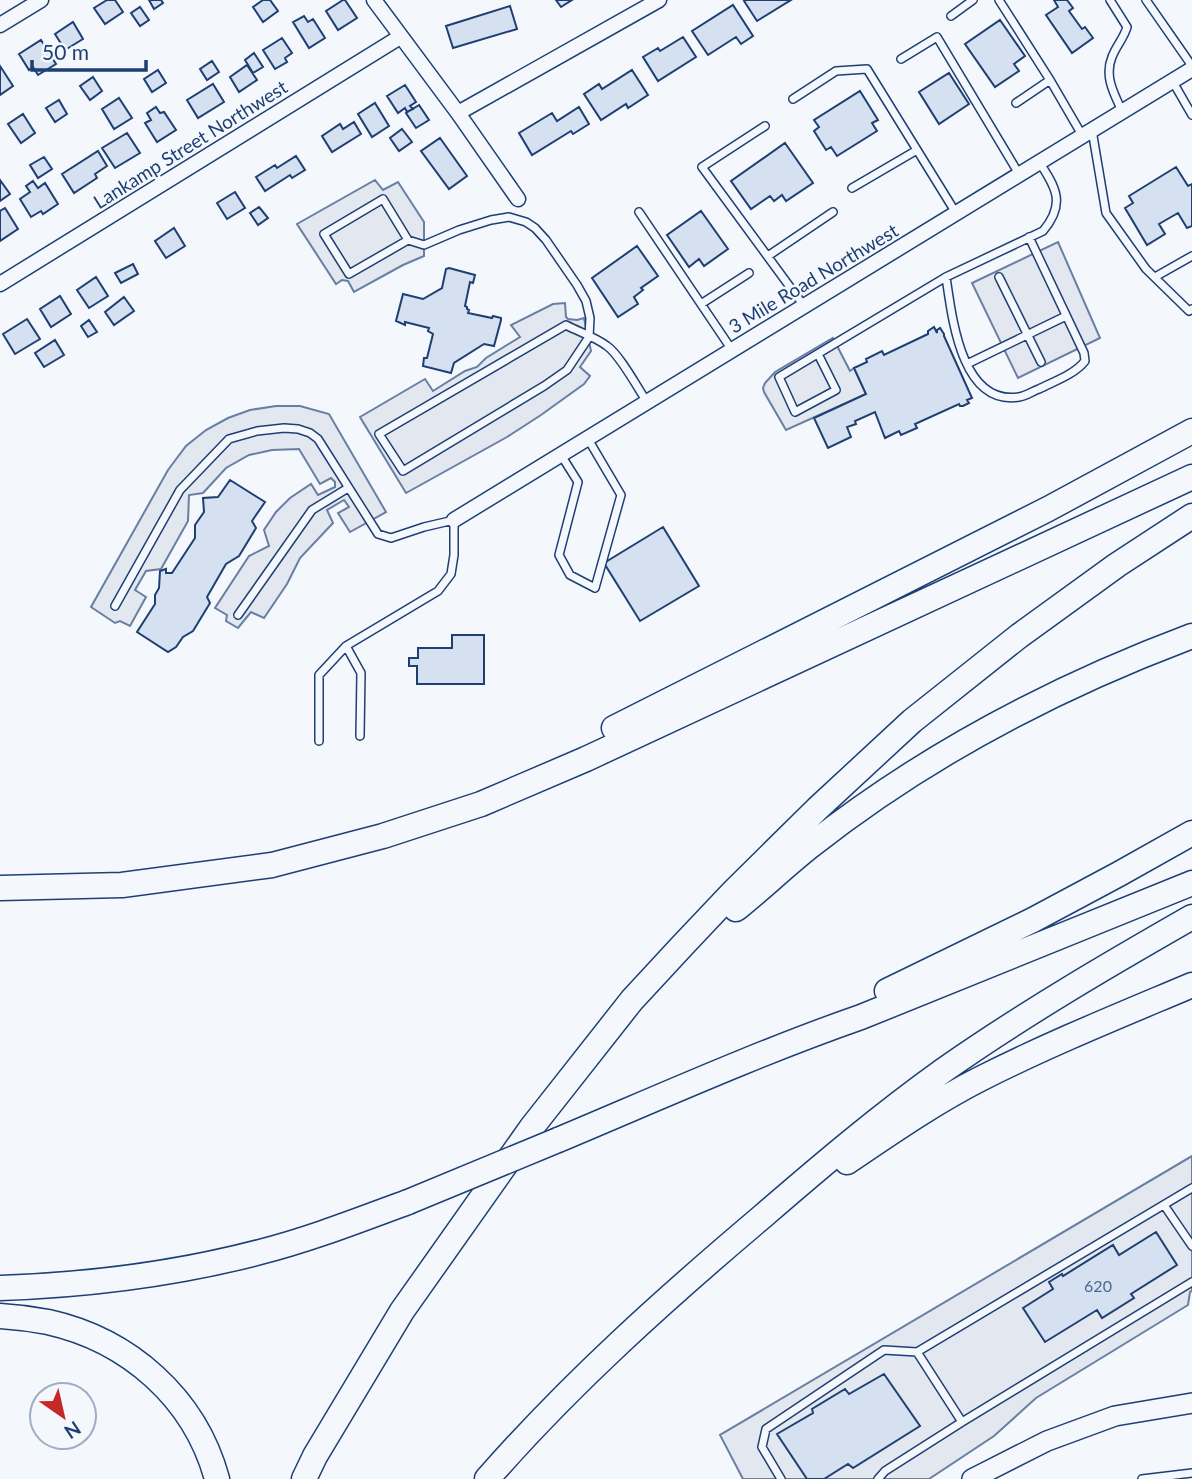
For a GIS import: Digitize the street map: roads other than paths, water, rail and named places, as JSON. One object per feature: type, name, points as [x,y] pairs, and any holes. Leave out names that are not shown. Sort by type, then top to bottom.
[{"type":"highway","points":[[481,804],[568,751],[1048,509],[1192,431]]},
{"type":"highway","points":[[0,888],[122,885],[272,865],[383,836],[481,804],[586,759],[1192,477]]},
{"type":"highway","points":[[304,1479],[402,1311],[532,1127],[632,1000],[734,891],[912,721],[1019,636],[1117,565],[1192,516]]},
{"type":"highway","points":[[632,1000],[810,847],[873,800],[943,754],[1071,686],[1192,636]]},
{"type":"highway","points":[[821,1031],[864,1002],[1052,910],[1192,833]]},
{"type":"highway","points":[[0,1288],[120,1278],[224,1261],[319,1235],[408,1202],[821,1031],[1192,883]]},
{"type":"highway","points":[[487,1479],[612,1350],[740,1235],[867,1127],[944,1070],[1082,981],[1192,917]]},
{"type":"highway","points":[[740,1235],[912,1118],[978,1080],[1041,1049],[1192,985]]},
{"type":"highway","points":[[0,1315],[48,1322],[79,1331],[113,1346],[138,1362],[169,1390],[198,1431],[217,1479]]},
{"type":"street","points":[[0,25],[41,0]]},
{"type":"street","points":[[374,0],[458,113],[517,199]]},
{"type":"street","points":[[458,113],[659,0]]},
{"type":"street","name":"Lankamp Street Northwest","points":[[0,284],[400,37]]},
{"type":"street","name":"3 Mile Road Northwest","points":[[454,520],[1192,67]]},
{"type":"street","points":[[972,1479],[1047,1441],[1115,1416],[1192,1403]]},
{"type":"lane","points":[[951,16],[973,0]]},
{"type":"lane","points":[[999,0],[1087,132],[1106,212],[1146,269],[1189,311],[1192,309]]},
{"type":"lane","points":[[1110,0],[1127,27],[1112,57],[1110,68],[1110,81],[1122,111]]},
{"type":"lane","points":[[1146,0],[1192,67]]},
{"type":"lane","points":[[901,59],[937,37],[1019,174]]},
{"type":"lane","points":[[793,99],[836,71],[867,69],[956,212]]},
{"type":"lane","points":[[1016,103],[1050,80]]},
{"type":"lane","points":[[1172,81],[1192,115]]},
{"type":"lane","points":[[765,126],[702,167],[804,306]]},
{"type":"lane","points":[[852,188],[917,150]]},
{"type":"lane","points":[[818,354],[836,390],[795,412],[779,377],[946,277],[1043,231],[1056,209],[1057,196],[1039,162]]},
{"type":"lane","points":[[408,240],[349,274],[324,234],[383,199],[408,240],[424,245],[459,230],[509,217],[526,222],[546,240],[577,285],[586,301],[590,318],[589,337],[567,370],[403,471],[379,434],[566,325],[589,337],[607,346],[647,402]]},
{"type":"lane","points":[[639,212],[732,350]]},
{"type":"lane","points":[[768,256],[833,212]]},
{"type":"lane","points":[[946,277],[952,320],[967,364],[984,389],[994,394],[1020,397],[1040,388],[1079,368],[1085,361],[1084,353],[1029,237]]},
{"type":"lane","points":[[1155,277],[1192,256]]},
{"type":"lane","points":[[701,304],[749,273]]},
{"type":"lane","points":[[999,277],[1041,362]]},
{"type":"lane","points":[[967,364],[1066,316]]},
{"type":"lane","points":[[115,606],[180,489],[229,439],[257,431],[298,429],[318,439],[378,534],[391,538],[454,520],[451,575],[438,591],[346,646],[319,675],[318,741]]},
{"type":"lane","points":[[560,455],[578,482],[559,555],[570,575],[595,588],[621,495],[588,438]]},
{"type":"lane","points":[[238,615],[312,510],[348,488]]},
{"type":"lane","points":[[346,646],[361,673],[360,736]]},
{"type":"lane","points":[[782,1479],[762,1447],[766,1429],[884,1350],[917,1352],[1192,1188]]},
{"type":"lane","points":[[1164,1205],[1192,1246]]},
{"type":"lane","points":[[878,1479],[885,1471],[962,1422],[1192,1283]]},
{"type":"lane","points":[[917,1352],[962,1422]]},
{"type":"lane","points":[[885,1471],[891,1479]]},
{"type":"lane","points":[[1142,1479],[1192,1473]]}]
